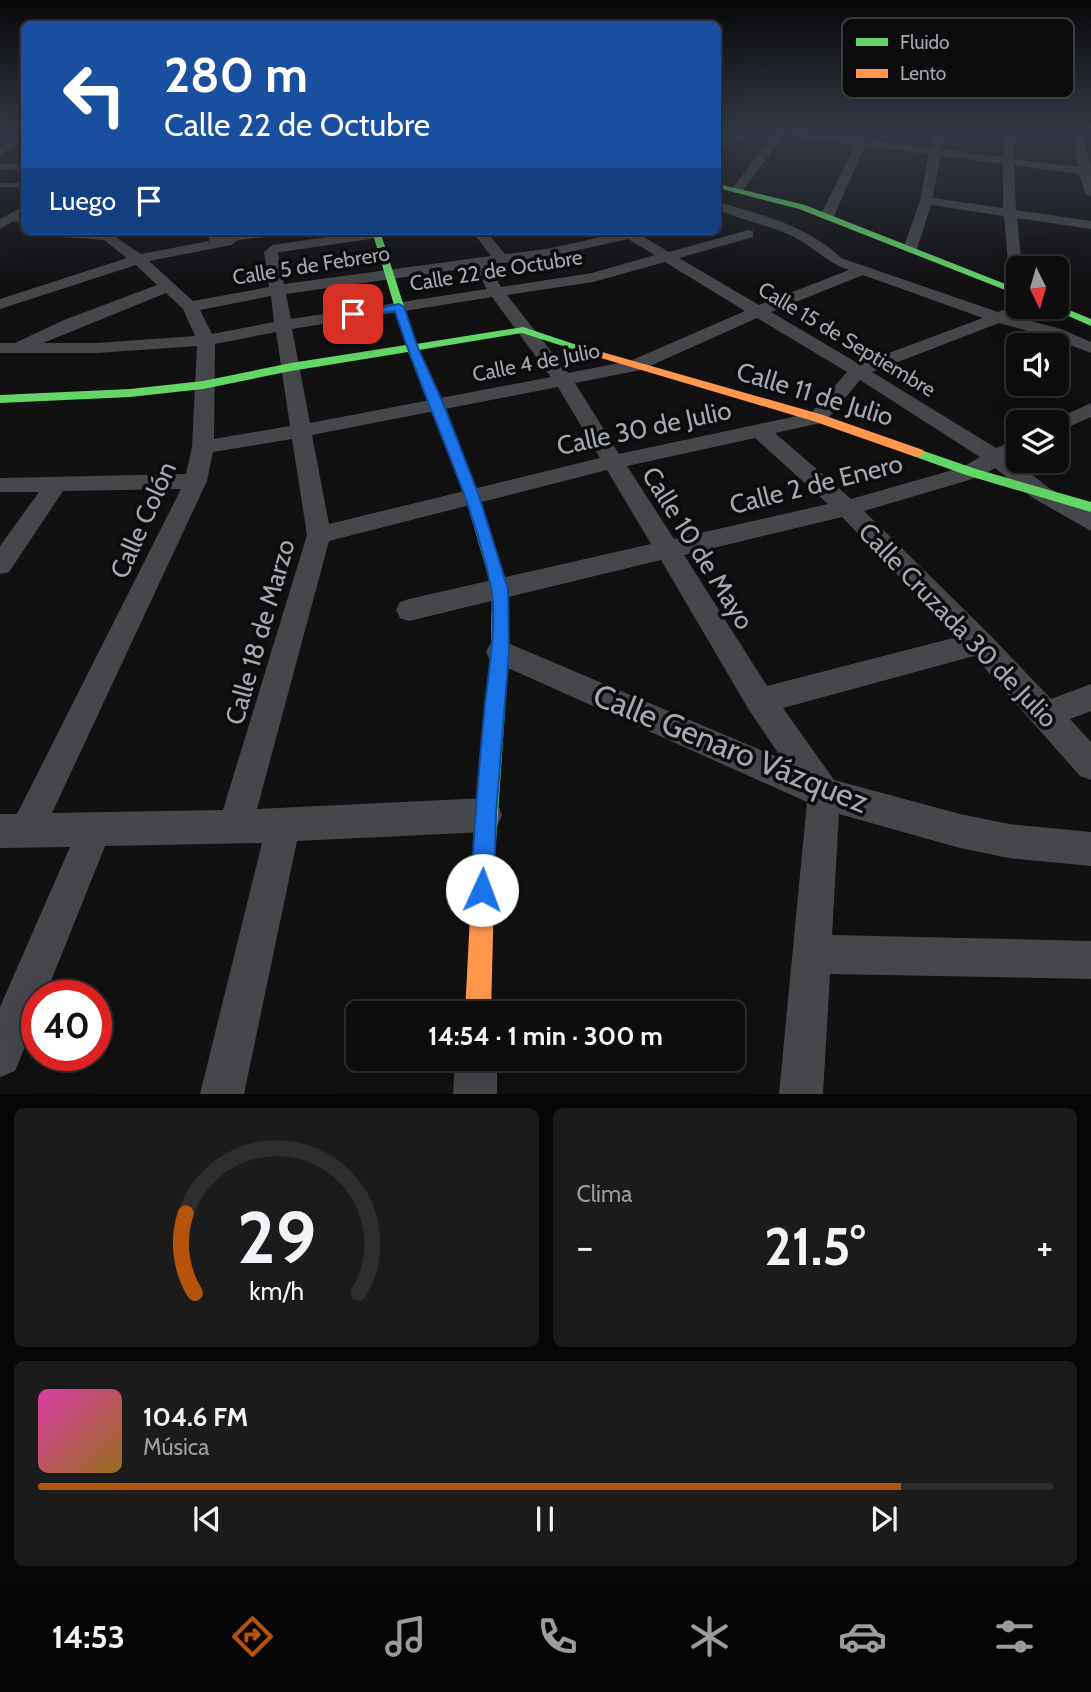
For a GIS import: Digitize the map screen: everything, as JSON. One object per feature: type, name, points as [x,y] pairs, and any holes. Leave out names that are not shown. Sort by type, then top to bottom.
[{"type":"street","points":[[737,190],[742,183]]},
{"type":"street","points":[[827,216],[842,183]]},
{"type":"street","points":[[911,249],[929,183]]},
{"type":"street","points":[[1009,183],[1014,256]]},
{"type":"street","points":[[721,187],[783,201],[827,216],[1006,287]]},
{"type":"street","points":[[926,201],[1091,225]]},
{"type":"street","points":[[2,224],[21,212]]},
{"type":"street","points":[[721,212],[801,236],[825,250],[836,261]]},
{"type":"street","points":[[2,224],[21,230]]},
{"type":"street","name":"Calle 22 de Octubre","points":[[9,348],[128,347],[206,340],[284,325],[593,277],[754,236],[728,227]]},
{"type":"street","name":"Calle Colón","points":[[13,831],[196,481],[202,447],[206,340],[190,307],[108,236],[94,235]]},
{"type":"street","points":[[0,304],[134,256],[281,252],[363,235]]},
{"type":"street","points":[[377,235],[376,251],[389,274],[412,348],[437,403],[472,496],[500,589],[500,652],[485,815],[478,1001]]},
{"type":"street","name":"Calle 10 de Mayo","points":[[481,235],[496,292],[564,381],[760,701],[824,793]]},
{"type":"street","name":"Calle 5 de Febrero","points":[[190,307],[278,290],[547,253],[621,235]]},
{"type":"street","name":"Calle 15 de Septiembre","points":[[637,235],[858,370],[995,457],[1041,493],[1091,523]]},
{"type":"street","points":[[0,290],[134,256],[228,236]]},
{"type":"street","points":[[797,250],[996,317],[1055,333],[1091,348]]},
{"type":"street","name":"Calle 18 de Marzo","points":[[235,827],[318,535],[278,290],[281,252]]},
{"type":"street","name":"Calle 4 de Julio","points":[[202,447],[301,431],[635,366],[758,311],[863,271]]},
{"type":"street","points":[[0,362],[9,348],[167,287]]},
{"type":"street","points":[[818,418],[858,370],[1006,314]]},
{"type":"street","points":[[1069,314],[1091,323]]},
{"type":"street","points":[[0,399],[117,394],[203,385],[291,367],[523,330]]},
{"type":"street","name":"Calle 11 de Julio","points":[[523,330],[635,366],[818,418],[971,472],[1091,507]]},
{"type":"street","points":[[1069,420],[1091,409]]},
{"type":"street","name":"Calle 30 de Julio","points":[[318,535],[612,462],[818,418]]},
{"type":"street","name":"Calle Cruzada 30 de Julio","points":[[760,431],[847,508],[980,643],[1091,765]]},
{"type":"street","name":"Calle 2 de Enero","points":[[409,610],[847,508],[971,472],[1006,451]]},
{"type":"street","points":[[0,485],[196,481]]},
{"type":"street","points":[[0,565],[58,482]]},
{"type":"street","points":[[760,701],[980,643]]},
{"type":"street","name":"Calle Genaro Vázquez","points":[[500,652],[824,793],[960,831],[1009,841],[1091,849]]},
{"type":"street","points":[[1046,715],[1091,697]]},
{"type":"street","points":[[801,1094],[824,793]]},
{"type":"street","points":[[13,831],[235,827],[485,815]]},
{"type":"street","points":[[222,1094],[284,824]]},
{"type":"street","points":[[0,1056],[95,829]]},
{"type":"street","points":[[811,954],[1091,960]]},
{"type":"street","points":[[475,1094],[476,1071]]},
{"type":"lane","points":[[0,186],[21,185]]},
{"type":"lane","points":[[2,224],[21,221]]},
{"type":"traffic: fast","points":[[721,187],[802,207],[1006,287]]},
{"type":"traffic: fast","points":[[377,235],[412,348],[437,403],[472,496],[500,589],[500,652],[484,857]]},
{"type":"traffic: fast","points":[[1069,314],[1091,323]]},
{"type":"traffic: fast","points":[[0,399],[130,393],[203,385],[291,367],[523,330],[595,353]]},
{"type":"traffic: fast","points":[[918,453],[971,472],[1091,507]]},
{"type":"traffic: slow","points":[[595,353],[818,418],[918,453]]},
{"type":"traffic: slow","points":[[478,1001],[484,857]]},
{"type":"route","points":[[353,314],[399,307],[412,348],[437,403],[472,496],[500,589],[500,652],[485,815],[482,890]]}]
